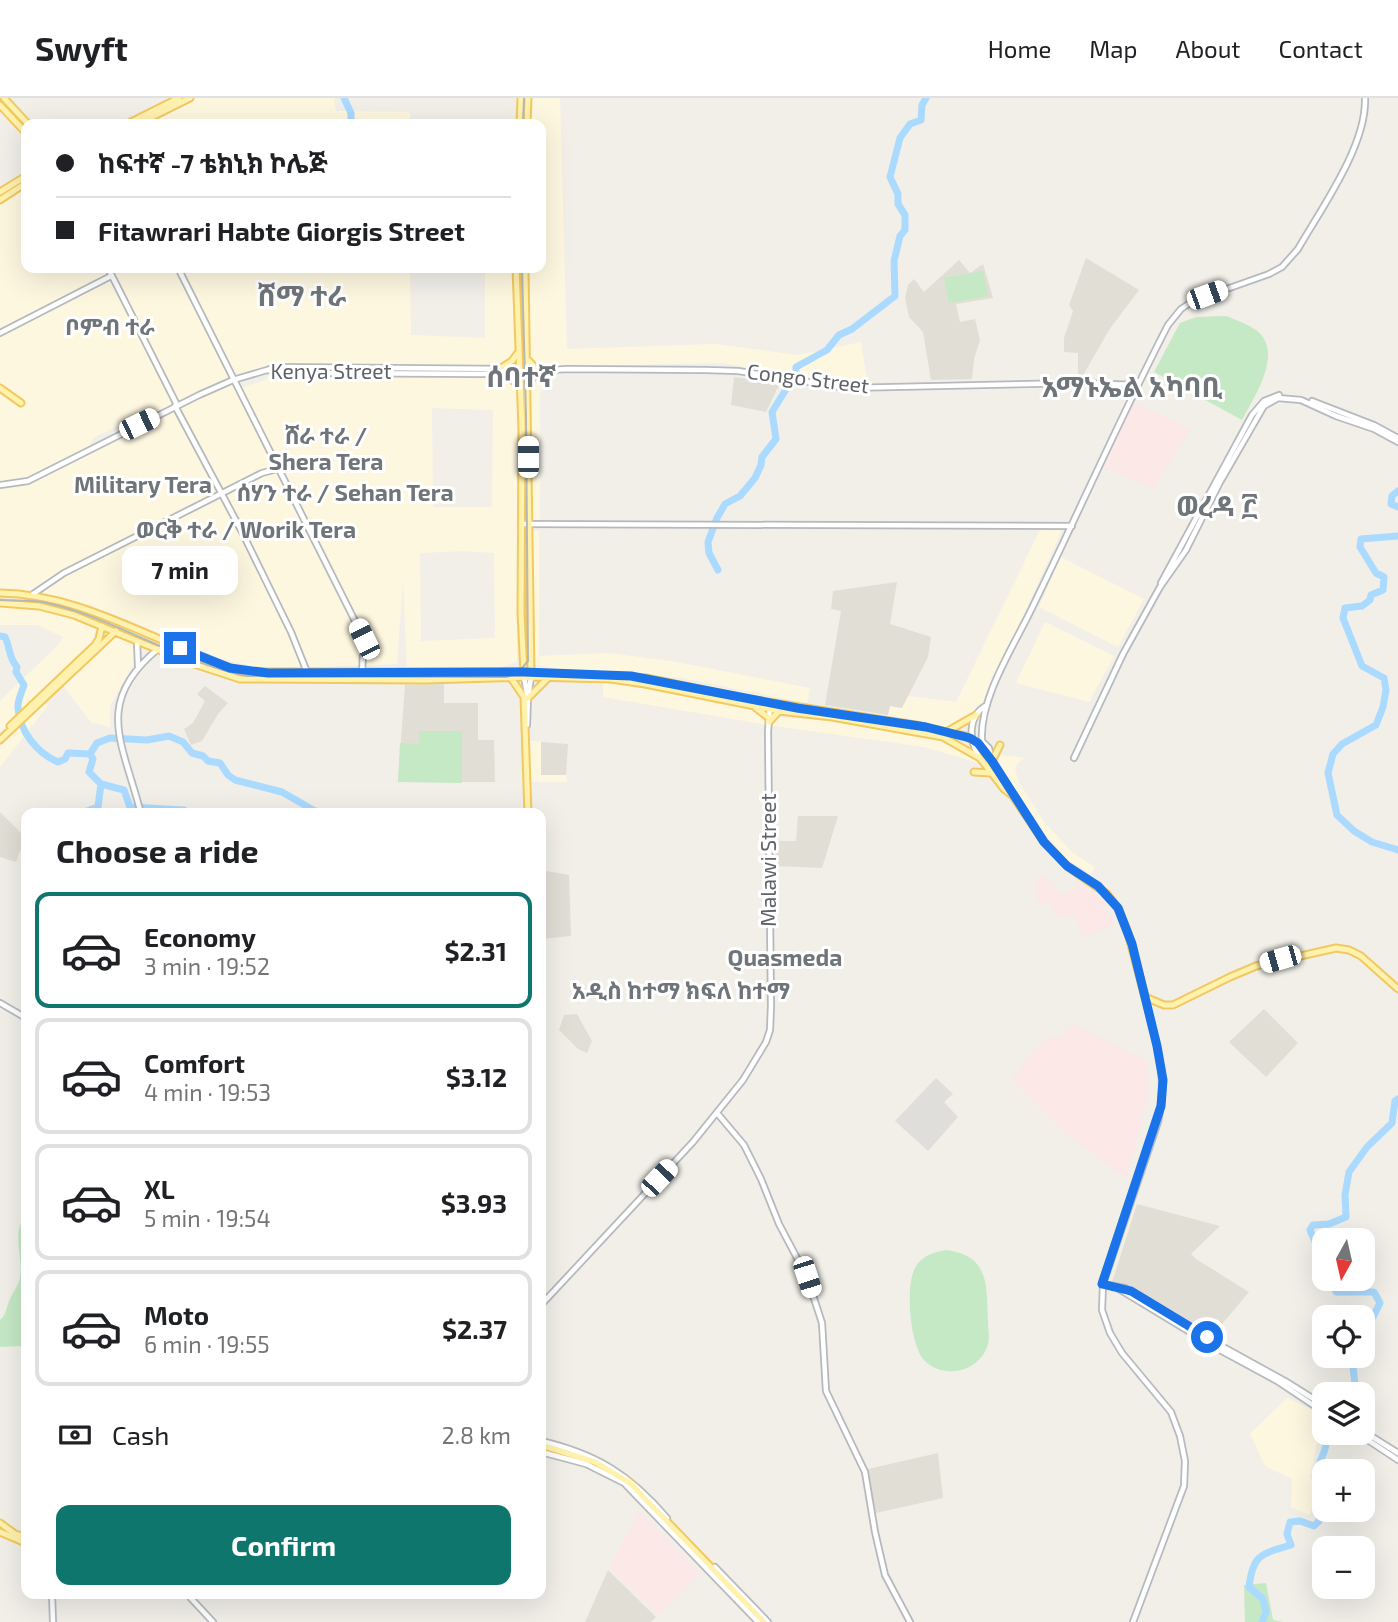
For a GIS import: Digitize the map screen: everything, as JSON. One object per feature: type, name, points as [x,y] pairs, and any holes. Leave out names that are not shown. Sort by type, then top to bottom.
[{"type":"main road","points":[[4,98],[23,119]]},
{"type":"main road","points":[[137,119],[179,98]]},
{"type":"main road","points":[[148,119],[190,98]]},
{"type":"main road","points":[[520,119],[521,98]]},
{"type":"main road","points":[[527,119],[528,98]]},
{"type":"main road","points":[[992,760],[989,748],[982,741],[987,705],[1167,325],[1181,309],[1207,295],[1282,267],[1298,249],[1356,144],[1364,121],[1366,98]]},
{"type":"main road","points":[[0,104],[21,128]]},
{"type":"main road","points":[[0,192],[21,179]]},
{"type":"main road","points":[[0,200],[21,186]]},
{"type":"main road","points":[[110,273],[291,632],[307,673]]},
{"type":"main road","points":[[180,273],[233,380],[281,468],[364,639],[362,673]]},
{"type":"main road","points":[[516,273],[531,657],[527,674]]},
{"type":"main road","points":[[525,273],[527,357],[532,370],[528,387],[523,658],[528,696],[529,808]]},
{"type":"main road","points":[[0,333],[111,276]]},
{"type":"main road","points":[[518,351],[513,361],[501,371],[520,385]]},
{"type":"main road","name":"Kenya Street","points":[[0,485],[37,477],[176,406],[233,380],[275,367],[501,371]]},
{"type":"main road","name":"Congo Street","points":[[501,371],[724,370],[862,388],[1080,383],[1138,385]]},
{"type":"main road","points":[[0,388],[21,403]]},
{"type":"main road","points":[[1286,395],[1315,402],[1374,425],[1398,440],[1301,400],[1282,397],[1270,402],[1256,417],[1186,550],[1160,587],[1123,654],[1073,758],[1111,672],[1252,415],[1264,401],[1274,396],[1286,395]]},
{"type":"main road","points":[[33,594],[64,573],[262,473],[281,468]]},
{"type":"main road","points":[[526,524],[1072,526]]},
{"type":"main road","points":[[1160,587],[1162,578]]},
{"type":"main road","points":[[0,593],[33,594],[94,611],[230,668],[268,673],[512,675]]},
{"type":"main road","points":[[0,603],[49,608],[79,616],[240,679],[304,681],[527,674],[621,680],[751,704],[770,705],[779,710],[945,734],[980,758]]},
{"type":"main road","points":[[52,690],[97,643],[102,626]]},
{"type":"main road","points":[[0,738],[116,631]]},
{"type":"main road","points":[[137,640],[138,666]]},
{"type":"main road","points":[[139,808],[117,722],[118,705],[138,666],[158,649]]},
{"type":"main road","points":[[531,657],[545,675]]},
{"type":"main road","points":[[512,675],[523,658]]},
{"type":"main road","points":[[512,675],[524,697],[529,808]]},
{"type":"main road","points":[[528,696],[545,675]]},
{"type":"main road","points":[[545,675],[631,676],[770,705],[970,738],[978,743],[992,760],[1044,842],[1067,866],[1098,886],[1118,908],[1128,933],[1162,1070],[1162,1100],[1158,1122],[1102,1284],[1102,1310],[1110,1334],[1122,1353],[1171,1412],[1185,1461],[1184,1486],[1133,1622]]},
{"type":"main road","points":[[751,704],[769,720],[779,710]]},
{"type":"main road","name":"Malawi Street","points":[[546,1300],[718,1112],[758,1058],[770,1030],[770,705]]},
{"type":"main road","points":[[945,734],[987,705]]},
{"type":"main road","points":[[976,715],[970,738],[990,773],[1013,796]]},
{"type":"main road","points":[[992,760],[1000,745]]},
{"type":"main road","points":[[974,772],[990,773]]},
{"type":"main road","points":[[1145,997],[1164,1005],[1173,1005],[1248,969],[1280,959],[1336,948],[1361,956],[1398,989]]},
{"type":"main road","points":[[0,1003],[21,1015]]},
{"type":"main road","points":[[718,1112],[749,1154],[779,1224],[807,1277],[822,1323],[826,1391],[865,1472],[885,1575],[910,1622]]},
{"type":"main road","points":[[1102,1284],[1119,1289],[1312,1404]]},
{"type":"main road","points":[[1206,1339],[1312,1398]]},
{"type":"main road","points":[[1375,1439],[1398,1453]]},
{"type":"main road","points":[[1375,1445],[1398,1460]]},
{"type":"main road","points":[[546,1448],[594,1464],[630,1485],[763,1622]]},
{"type":"main road","points":[[0,1523],[21,1536]]},
{"type":"main road","points":[[0,1532],[21,1542]]},
{"type":"main road","points":[[52,1599],[53,1622]]},
{"type":"main road","points":[[192,1599],[213,1622]]},
{"type":"shaded area","points":[[196,98],[334,98],[336,111],[410,112],[410,119],[152,119]]},
{"type":"shaded area","points":[[531,98],[560,98],[567,349],[716,344],[798,355],[861,342],[867,380],[851,383],[829,381],[722,363],[529,367],[529,273],[546,273],[546,119],[531,119]]},
{"type":"shaded area","points":[[21,187],[21,273],[410,273],[411,335],[485,338],[485,273],[517,273],[517,662],[499,668],[407,667],[403,579],[397,664],[318,667],[256,667],[220,658],[111,613],[44,594],[0,590],[0,396],[4,386],[0,382],[0,201]],"holes":[[[273,369],[266,380],[243,387],[231,380]],[[432,408],[493,410],[492,507],[433,507]],[[129,420],[136,424],[89,448],[93,438]],[[420,553],[494,553],[495,638],[421,641]]]},
{"type":"shaded area","points":[[1086,258],[1139,290],[1109,330],[1081,379],[1078,379],[1078,353],[1064,352],[1064,338],[1073,311],[1069,305]]},
{"type":"shaded area","points":[[959,260],[970,273],[983,264],[993,298],[956,304],[960,322],[975,319],[980,340],[972,379],[931,380],[923,332],[909,317],[905,298],[908,285],[914,279],[924,292]]},
{"type":"shaded area","points":[[529,373],[558,373],[540,392],[540,521],[530,522]]},
{"type":"shaded area","points":[[734,377],[780,383],[766,412],[731,405]]},
{"type":"shaded area","points":[[1134,402],[1191,429],[1153,489],[1103,467]]},
{"type":"shaded area","points":[[1063,527],[985,702],[965,720],[949,729],[917,720],[888,716],[890,706],[902,708],[908,696],[956,702],[1041,528]]},
{"type":"shaded area","points":[[531,531],[539,531],[539,656],[608,653],[671,661],[810,688],[807,703],[682,678],[565,671],[533,664]]},
{"type":"shaded area","points":[[1061,557],[1144,599],[1118,647],[1039,607]]},
{"type":"shaded area","points":[[897,582],[890,624],[931,637],[928,657],[902,708],[890,706],[888,715],[825,705],[841,611],[831,609],[833,591]]},
{"type":"shaded area","points":[[0,604],[40,607],[77,617],[96,628],[91,647],[0,732],[0,701],[63,637],[38,625],[0,625]]},
{"type":"shaded area","points":[[1045,622],[1114,656],[1089,702],[1016,683]]},
{"type":"shaded area","points":[[115,632],[145,644],[110,706],[110,727],[91,722],[63,686],[94,658]]},
{"type":"shaded area","points":[[603,683],[658,688],[741,703],[757,712],[768,725],[603,697]]},
{"type":"shaded area","points":[[444,684],[444,703],[478,703],[478,740],[494,740],[495,782],[398,782],[405,685]]},
{"type":"shaded area","points":[[205,686],[228,703],[202,741],[191,745],[184,729],[193,723],[205,701],[197,694]]},
{"type":"shaded area","points":[[45,703],[49,704],[0,767],[0,746]]},
{"type":"shaded area","points":[[779,718],[826,719],[946,740],[979,763],[924,747],[768,725]]},
{"type":"shaded area","points":[[527,740],[541,742],[542,775],[566,775],[567,782],[528,782]]},
{"type":"shaded area","points":[[541,742],[568,744],[566,775],[541,775]]},
{"type":"shaded area","points":[[1002,755],[1025,758],[1018,763],[1015,770],[1020,784],[1044,822],[1073,853],[1095,867],[1091,874],[1067,859],[1003,780],[998,760]]},
{"type":"shaded area","points":[[0,812],[21,833],[21,848],[16,862],[0,857]]},
{"type":"shaded area","points":[[798,816],[838,816],[822,868],[775,866],[776,841],[796,841]]},
{"type":"shaded area","points":[[546,871],[569,875],[571,936],[546,938]]},
{"type":"shaded area","points":[[1041,874],[1062,896],[1082,883],[1105,902],[1115,924],[1084,937],[1074,915],[1056,915],[1048,901],[1039,904],[1034,887]]},
{"type":"shaded area","points":[[1264,1009],[1298,1043],[1266,1077],[1229,1042]]},
{"type":"shaded area","points":[[577,1014],[592,1041],[587,1053],[578,1049],[559,1030],[564,1015]]},
{"type":"shaded area","points":[[1073,1024],[1148,1062],[1148,1099],[1126,1178],[1066,1134],[1011,1079],[1038,1045],[1049,1038],[1062,1037]]},
{"type":"shaded area","points":[[936,1078],[953,1094],[944,1102],[958,1117],[928,1151],[895,1121]]},
{"type":"shaded area","points":[[1137,1204],[1220,1226],[1191,1254],[1249,1292],[1212,1336],[1112,1282]]},
{"type":"shaded area","points":[[1287,1398],[1312,1410],[1312,1445],[1317,1445],[1310,1476],[1312,1508],[1309,1515],[1291,1507],[1292,1479],[1265,1466],[1250,1434]]},
{"type":"shaded area","points":[[938,1453],[943,1498],[876,1513],[866,1471],[868,1469]]},
{"type":"shaded area","points":[[640,1512],[701,1574],[658,1615],[609,1567]]},
{"type":"shaded area","points":[[608,1570],[656,1617],[651,1622],[585,1622]]},
{"type":"green space","points":[[983,271],[988,296],[949,303],[944,278]]},
{"type":"green space","points":[[1226,316],[1256,330],[1264,339],[1268,350],[1264,375],[1242,420],[1154,372],[1180,323],[1196,317]]},
{"type":"green space","points":[[419,731],[462,731],[462,783],[398,782],[400,743],[419,744]]},
{"type":"green space","points":[[21,1224],[21,1268],[18,1237]]},
{"type":"green space","points":[[946,1250],[961,1253],[979,1266],[986,1285],[989,1336],[988,1344],[978,1361],[961,1370],[951,1371],[932,1366],[919,1352],[912,1329],[910,1301],[915,1268],[928,1255]]},
{"type":"green space","points":[[21,1268],[21,1346],[0,1347],[0,1320],[19,1280]]},
{"type":"green space","points":[[1266,1583],[1273,1620],[1284,1622],[1245,1622],[1244,1585]]},
{"type":"waterway","points":[[344,98],[351,119]]},
{"type":"waterway","points":[[718,570],[709,553],[708,542],[717,518],[725,504],[740,496],[755,478],[762,457],[776,439],[772,412],[788,386],[796,380],[796,367],[827,350],[839,335],[852,329],[895,296],[894,261],[900,236],[905,230],[905,215],[898,204],[898,194],[890,177],[900,138],[910,124],[921,120],[922,105],[926,98]]},
{"type":"waterway","points":[[1398,491],[1392,496],[1391,504],[1398,507]]},
{"type":"waterway","points":[[1398,536],[1361,539],[1360,547],[1376,573],[1384,577],[1383,590],[1371,595],[1370,600],[1362,606],[1345,608],[1343,618],[1362,666],[1384,678],[1386,690],[1376,725],[1342,744],[1333,754],[1328,773],[1337,815],[1354,831],[1372,842],[1398,850]]},
{"type":"waterway","points":[[0,636],[5,637],[17,667],[16,672],[24,685],[18,702],[19,717],[31,741],[43,753],[58,762],[65,759],[68,753],[90,754],[93,759],[89,772],[101,784],[124,790],[130,807],[148,808]]},
{"type":"waterway","points":[[90,754],[97,743],[110,738],[147,740],[169,736],[183,742],[192,753],[203,756],[208,761],[220,763],[235,780],[282,792],[310,808]]},
{"type":"waterway","points":[[95,808],[98,807],[101,784]]},
{"type":"waterway","points":[[1312,1235],[1310,1230],[1313,1225],[1329,1224],[1346,1217],[1345,1195],[1349,1172],[1367,1147],[1392,1123],[1395,1101],[1398,1099]]},
{"type":"waterway","points":[[1374,1292],[1380,1303],[1375,1313]]},
{"type":"waterway","points":[[1353,1368],[1355,1382]]},
{"type":"waterway","points":[[1322,1459],[1326,1445]]},
{"type":"waterway","points":[[1262,1622],[1266,1612],[1263,1599],[1249,1587],[1256,1561],[1266,1553],[1291,1545],[1287,1534],[1290,1522],[1300,1521],[1314,1526],[1318,1522]]},
{"type":"tram line","points":[[523,119],[524,98]]},
{"type":"tram line","points":[[0,600],[43,602],[69,609],[195,661],[247,676],[506,677],[517,674],[528,661],[522,273]]},
{"type":"district","name":"ሸማ ተራ","points":[[302,296]]},
{"type":"district","name":"ቦምብ ተራ","points":[[110,327]]},
{"type":"district","name":"ሰባተኛ","points":[[521,377]]},
{"type":"district","name":"አማኑኤል አካባቢ","points":[[1132,387]]},
{"type":"district","name":"ሸራ ተራ / Shera Tera","points":[[326,449]]},
{"type":"district","name":"Military Tera","points":[[143,485]]},
{"type":"district","name":"ሰሃን ተራ / Sehan Tera","points":[[345,493]]},
{"type":"district","name":"ወረዳ ፫","points":[[1217,506]]},
{"type":"district","name":"ወርቅ ተራ / Worik Tera","points":[[246,530]]},
{"type":"district","name":"Quasmeda","points":[[785,958]]},
{"type":"district","name":"አዲስ ከተማ ክፍለ ከተማ","points":[[681,991]]},
{"type":"route","points":[[180,648],[204,659],[248,672],[524,672],[631,676],[797,708],[926,727],[965,736],[978,743],[1008,784],[1044,842],[1067,866],[1107,894],[1118,908],[1132,944],[1157,1046],[1163,1080],[1158,1122],[1102,1284],[1131,1291],[1207,1337]]}]
